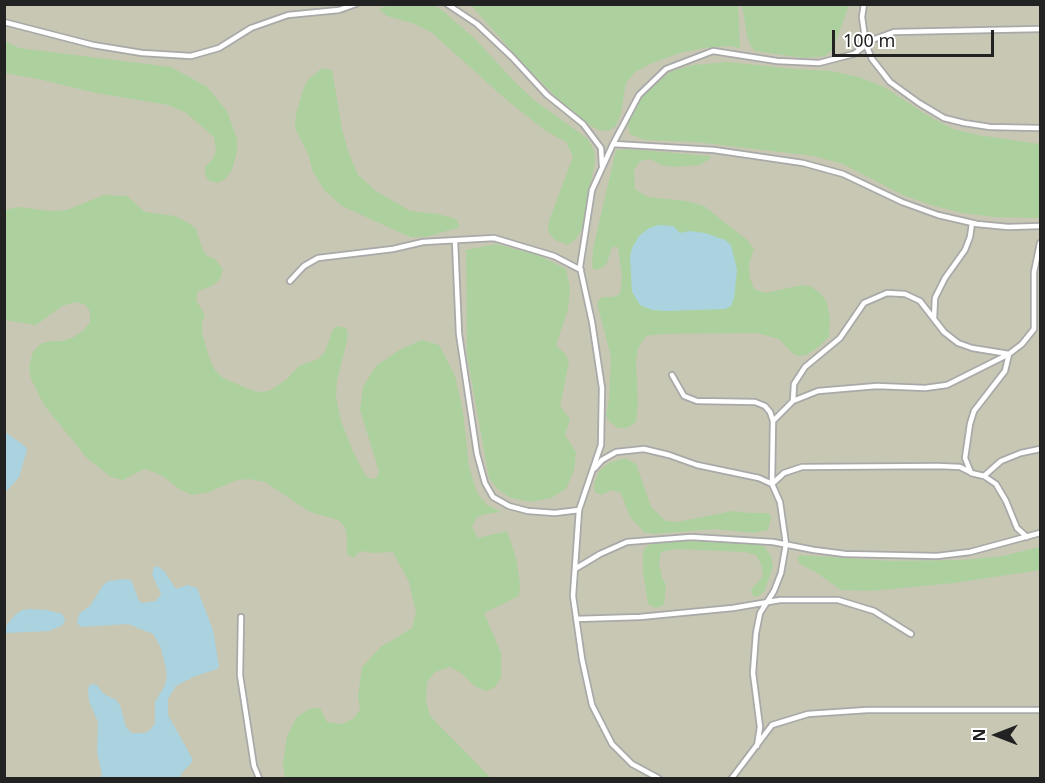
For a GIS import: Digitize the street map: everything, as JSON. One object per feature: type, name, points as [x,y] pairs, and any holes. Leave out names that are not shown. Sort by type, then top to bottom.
[{"type":"lane","points":[[4,22],[93,45],[142,53],[191,56],[219,48],[251,28],[288,15],[356,4]]},
{"type":"lane","points":[[447,4],[477,24],[547,95],[583,124],[601,148],[602,168]]},
{"type":"lane","points":[[864,4],[862,17],[866,45],[872,59],[890,82],[919,103],[944,118],[990,127],[1039,128]]},
{"type":"lane","points":[[658,778],[632,764],[612,744],[592,705],[573,596],[579,510],[601,445],[602,388],[581,270],[592,190],[613,144],[639,95],[666,69],[714,51],[777,61],[819,63],[854,54],[872,40],[894,32],[1041,29]]},
{"type":"lane","points":[[613,144],[714,150],[802,163],[843,174],[929,212],[972,223],[1008,227],[1041,226]]},
{"type":"lane","points":[[934,318],[935,298],[945,278],[965,250],[972,223]]},
{"type":"lane","points":[[290,280],[304,266],[318,258],[393,249],[423,242],[494,238],[554,256],[581,270]]},
{"type":"lane","points":[[455,241],[459,334],[477,454],[485,483],[493,497],[519,508],[555,513],[579,510]]},
{"type":"lane","points":[[773,421],[793,402],[818,391],[877,386],[925,388],[947,385],[1009,354],[1022,344],[1034,329],[1034,272],[1041,243]]},
{"type":"lane","points":[[793,402],[794,384],[805,366],[840,338],[864,303],[887,293],[905,294],[920,301],[944,332],[958,343],[972,348],[1009,354]]},
{"type":"lane","points":[[971,473],[965,458],[974,411],[1005,371],[1009,354]]},
{"type":"lane","points":[[672,375],[684,396],[698,400],[755,402],[765,406],[773,421],[772,484],[780,502],[786,544],[781,573],[768,602],[760,613],[756,633],[753,673],[760,728],[757,746]]},
{"type":"lane","points":[[592,471],[602,460],[616,452],[644,449],[697,465],[759,478],[772,484]]},
{"type":"lane","points":[[984,476],[1001,461],[1021,453],[1041,449]]},
{"type":"lane","points":[[772,484],[784,473],[802,467],[960,467],[984,476],[996,484],[1017,528],[1027,537]]},
{"type":"lane","points":[[575,569],[600,554],[627,543],[691,537],[786,544],[845,554],[937,556],[970,552],[1041,532]]},
{"type":"lane","points":[[576,619],[640,617],[780,600],[838,600],[874,611],[911,634]]},
{"type":"lane","points":[[241,616],[240,675],[254,766],[259,778]]},
{"type":"lane","points":[[732,778],[772,725],[808,714],[867,711],[1041,710]]},
{"type":"shaded area","points":[[5,5],[1040,5],[1040,778],[5,778]]},
{"type":"green space","points":[[431,4],[442,10],[474,38],[534,100],[588,139],[594,151],[595,161],[582,229],[575,240],[568,245],[555,240],[548,232],[549,221],[573,157],[566,142],[546,131],[509,102],[432,33],[415,24],[387,16],[379,9],[387,5]]},
{"type":"green space","points":[[742,4],[849,5],[833,49],[825,56],[804,58],[755,51],[747,35]]},
{"type":"green space","points":[[471,5],[738,5],[740,48],[730,46],[683,52],[635,72],[626,83],[621,113],[616,126],[608,131],[599,130],[589,125],[558,99],[524,65]]},
{"type":"green space","points":[[5,41],[19,48],[171,67],[207,87],[227,111],[237,139],[237,151],[232,170],[225,179],[218,183],[208,180],[205,167],[212,160],[216,151],[214,137],[185,112],[168,105],[96,93],[5,73]]},
{"type":"green space","points":[[727,62],[831,71],[859,77],[884,87],[953,129],[1040,144],[1040,218],[994,217],[963,213],[931,205],[903,195],[843,164],[814,156],[696,142],[647,140],[630,134],[629,120],[640,98],[671,71],[694,65]]},
{"type":"green space","points":[[322,68],[332,70],[342,129],[358,175],[376,191],[410,211],[438,214],[456,219],[460,227],[426,237],[410,237],[342,206],[325,191],[313,172],[308,154],[295,128],[296,114],[303,90],[308,80]]},
{"type":"green space","points":[[629,149],[710,156],[711,158],[700,165],[675,167],[661,165],[651,159],[640,161],[634,170],[635,189],[648,197],[686,201],[704,206],[747,240],[754,249],[749,264],[754,289],[765,293],[802,285],[812,287],[822,295],[827,303],[830,319],[829,337],[806,355],[798,356],[779,339],[757,333],[646,336],[638,348],[636,360],[638,405],[636,422],[627,428],[618,428],[610,422],[606,415],[611,357],[597,303],[602,297],[613,297],[620,294],[622,278],[618,247],[612,247],[607,263],[602,268],[595,270],[592,267],[593,249],[616,150]]},
{"type":"green space","points":[[104,195],[127,196],[145,212],[175,216],[190,224],[196,229],[207,256],[215,259],[223,269],[220,279],[212,286],[198,291],[196,300],[205,315],[202,322],[202,333],[210,360],[215,370],[223,378],[251,390],[269,391],[286,380],[299,366],[318,359],[325,352],[333,329],[337,326],[346,328],[347,341],[337,380],[336,397],[341,421],[354,454],[366,476],[372,479],[377,478],[379,471],[360,410],[363,387],[376,366],[399,350],[422,340],[439,345],[455,376],[463,412],[469,467],[477,493],[487,505],[502,512],[477,517],[472,527],[478,538],[507,531],[516,558],[520,584],[519,596],[484,613],[501,653],[501,677],[495,687],[486,691],[476,687],[461,673],[450,667],[435,672],[427,682],[426,701],[430,716],[491,778],[285,778],[283,763],[287,736],[297,717],[311,708],[320,708],[327,722],[341,724],[353,719],[360,710],[358,696],[362,667],[381,647],[412,628],[416,612],[409,582],[393,552],[365,551],[353,558],[347,554],[345,527],[338,520],[310,512],[265,482],[249,479],[237,480],[209,492],[192,495],[179,489],[164,477],[144,469],[123,480],[111,477],[87,458],[44,405],[31,379],[29,366],[33,352],[40,344],[63,341],[84,330],[90,322],[90,312],[86,305],[76,302],[62,306],[36,325],[5,320],[5,210],[18,207],[51,211],[67,210]]},
{"type":"green space","points":[[496,244],[538,255],[566,269],[570,288],[568,309],[556,345],[569,362],[560,406],[570,419],[565,435],[576,452],[574,470],[566,489],[551,498],[531,502],[511,498],[499,490],[489,478],[467,355],[466,250]]},
{"type":"green space","points":[[625,458],[636,464],[651,507],[666,521],[677,522],[733,511],[766,513],[770,514],[771,518],[768,530],[754,533],[715,529],[655,534],[644,532],[630,517],[621,493],[612,490],[601,495],[595,492],[594,484],[599,471],[609,463]]},
{"type":"green space","points":[[689,541],[751,542],[765,547],[771,556],[773,567],[764,592],[756,597],[752,595],[751,590],[763,576],[761,564],[756,555],[745,552],[676,549],[661,552],[659,564],[666,585],[664,605],[656,608],[648,604],[643,571],[645,548],[650,544]]},
{"type":"green space","points":[[1040,547],[1040,570],[954,583],[871,591],[841,590],[800,564],[797,559],[800,555],[891,561],[963,560],[1003,556]]},
{"type":"water","points":[[659,225],[673,226],[680,233],[690,231],[705,233],[725,240],[731,245],[737,270],[731,306],[725,309],[666,311],[652,310],[640,305],[632,292],[630,257],[632,248],[639,236],[649,228]]},
{"type":"water","points":[[5,432],[27,450],[19,477],[5,493]]},
{"type":"water","points":[[157,566],[164,571],[176,589],[187,585],[197,588],[213,630],[219,666],[217,669],[193,677],[176,686],[168,699],[168,715],[192,758],[192,762],[180,778],[101,778],[97,753],[98,722],[89,701],[88,688],[91,684],[97,685],[104,694],[116,700],[120,705],[126,727],[132,733],[145,733],[155,723],[155,702],[164,687],[166,669],[161,648],[153,634],[128,624],[82,627],[77,623],[78,618],[80,613],[90,606],[104,584],[109,581],[131,580],[139,601],[143,603],[156,601],[161,594],[152,574],[154,567]]},
{"type":"water","points":[[22,610],[62,614],[65,619],[63,625],[49,631],[5,633],[5,627],[15,615]]}]
